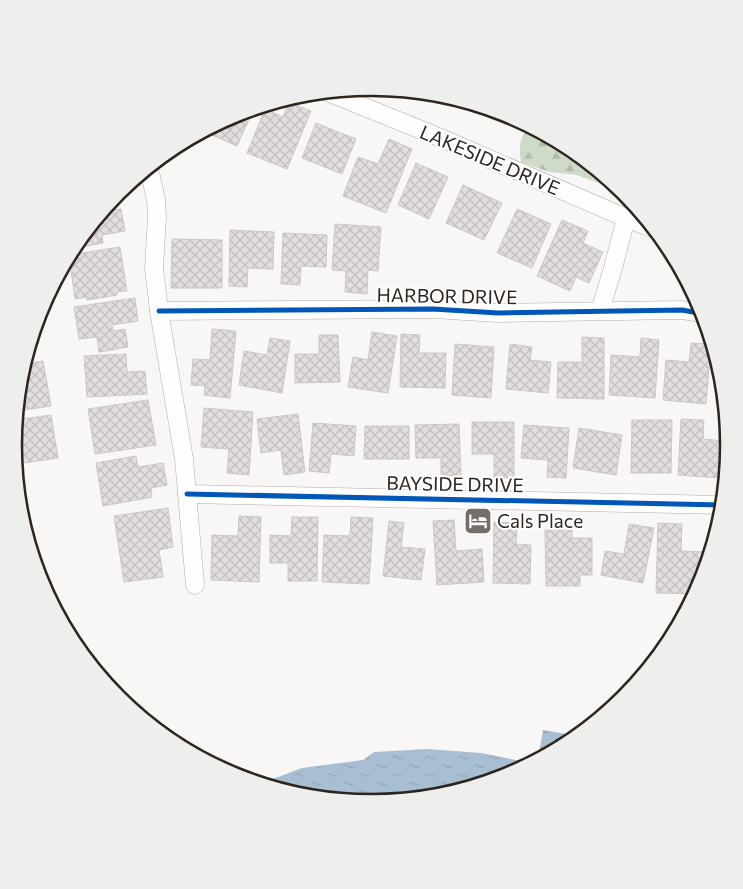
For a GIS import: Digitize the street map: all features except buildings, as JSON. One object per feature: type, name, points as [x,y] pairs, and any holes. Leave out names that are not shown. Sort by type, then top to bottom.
[{"type":"street","name":"LAKESIDE DRIVE","points":[[339,97],[642,224]]},
{"type":"street","points":[[150,175],[156,200],[157,217],[154,268],[159,311],[184,460],[194,584]]},
{"type":"street","points":[[600,311],[614,268],[626,218]]},
{"type":"street","name":"HARBOR DRIVE","points":[[159,311],[433,309],[498,313],[682,310],[694,312]]},
{"type":"street","name":"BAYSIDE DRIVE","points":[[187,494],[715,505]]},
{"type":"green space","points":[[526,131],[565,154],[605,185],[577,175],[549,172],[521,162],[520,151]]},
{"type":"water","points":[[543,730],[566,734],[546,747],[539,751]]},
{"type":"water","points":[[427,749],[481,753],[520,761],[462,782],[417,791],[394,793],[372,794],[326,791],[272,779],[302,768],[363,760],[374,752]]},
{"type":"cycle path","points":[[159,311],[433,309],[498,313],[682,310],[694,312]]},
{"type":"cycle path","points":[[187,494],[715,505]]},
{"type":"place","name":"Cals Place","points":[[478,521]]}]
